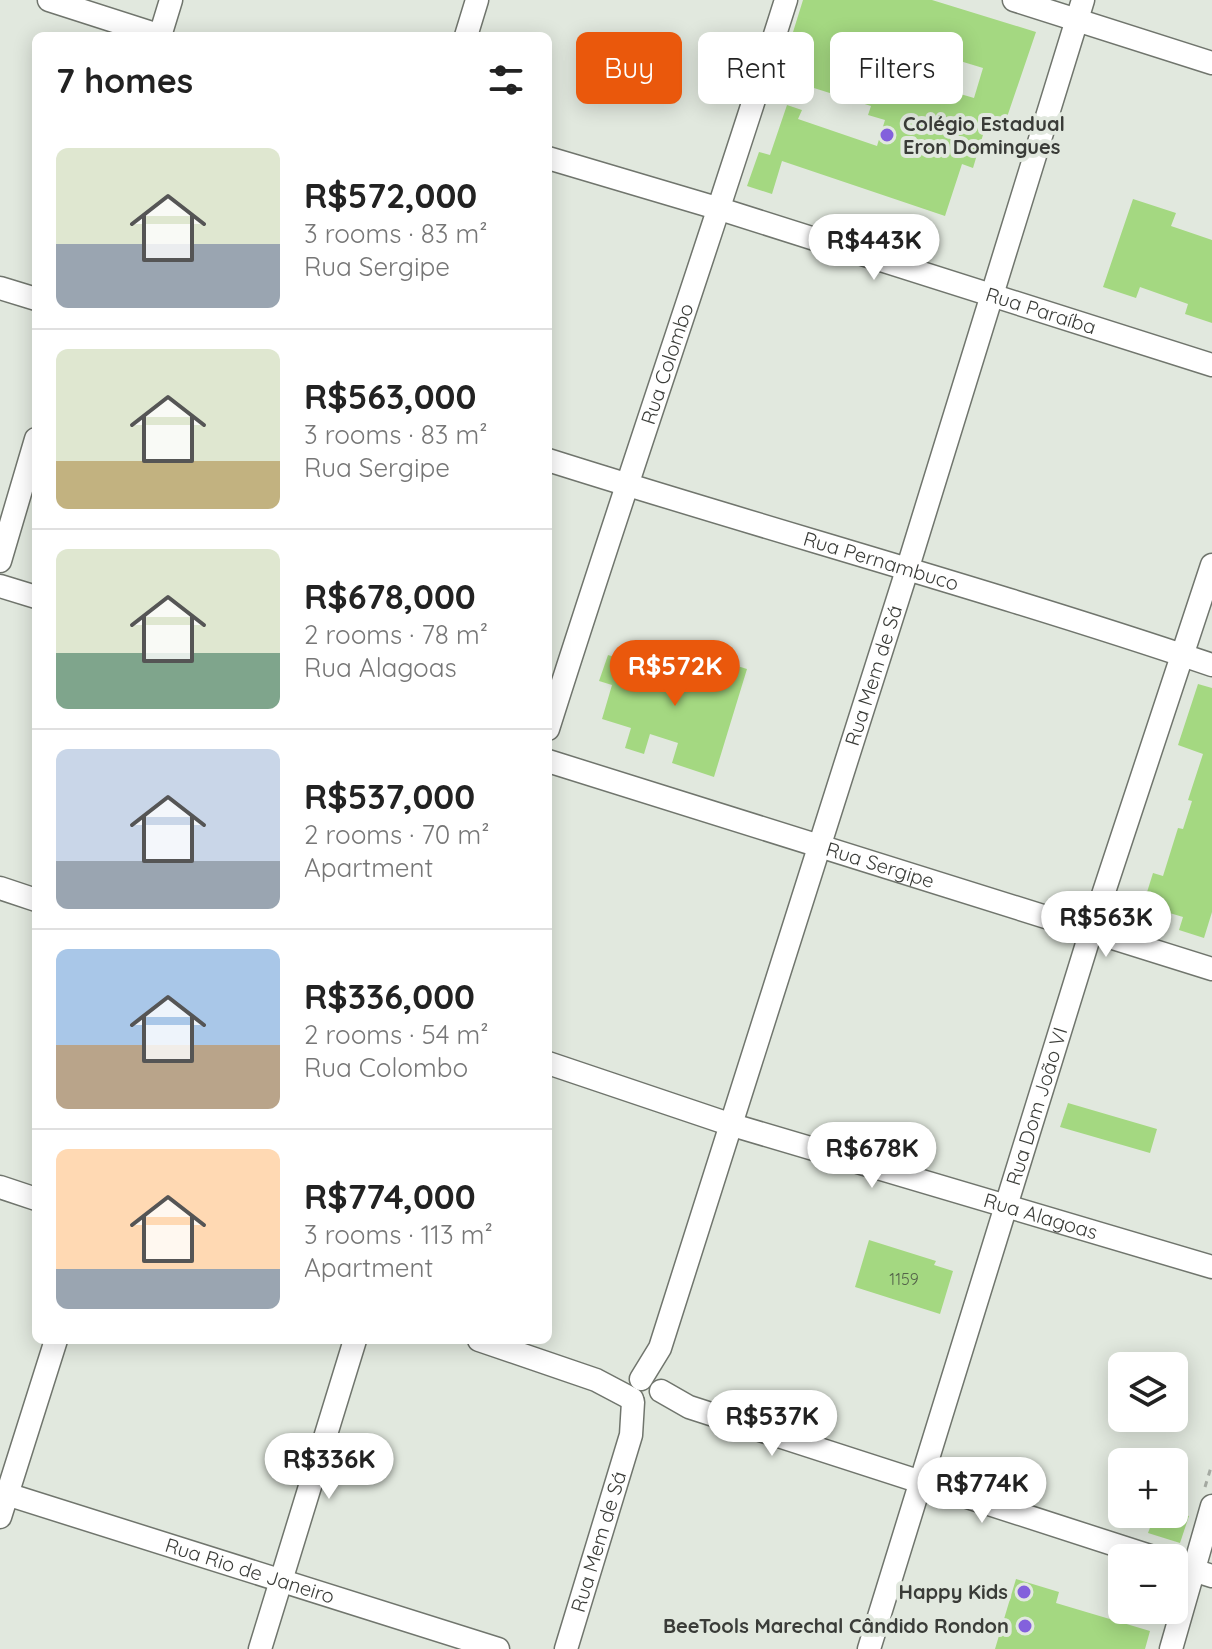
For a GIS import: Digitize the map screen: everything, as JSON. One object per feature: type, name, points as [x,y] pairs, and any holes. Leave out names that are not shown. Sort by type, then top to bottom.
[{"type":"street","points":[[49,0],[148,32]]},
{"type":"street","points":[[161,32],[171,0]]},
{"type":"street","points":[[467,32],[477,0]]},
{"type":"street","name":"Rua Colombo","points":[[552,716],[625,484],[720,209],[786,0]]},
{"type":"street","points":[[1014,0],[1080,10],[1212,63]]},
{"type":"street","name":"Rua Mem de Sá","points":[[566,1649],[729,1124],[908,567],[1080,10]]},
{"type":"street","name":"Rua Paraíba","points":[[552,159],[720,209],[1212,365]]},
{"type":"street","points":[[0,288],[32,298]]},
{"type":"street","points":[[0,561],[32,453]]},
{"type":"street","name":"Rua Pernambuco","points":[[552,461],[908,567],[1212,665]]},
{"type":"street","name":"Rua Dom João VI","points":[[869,1649],[1091,931],[1212,565]]},
{"type":"street","points":[[0,586],[32,596]]},
{"type":"street","name":"Rua Sergipe","points":[[552,762],[1212,969]]},
{"type":"street","points":[[0,888],[32,899]]},
{"type":"street","name":"Rua Alagoas","points":[[552,1064],[729,1124],[1212,1267]]},
{"type":"street","points":[[0,1187],[32,1198]]},
{"type":"street","points":[[0,1517],[4,1494],[55,1344]]},
{"type":"street","points":[[260,1649],[354,1344]]},
{"type":"street","points":[[491,1344],[1114,1544]]},
{"type":"street","name":"Rua Rio de Janeiro","points":[[4,1494],[498,1649]]},
{"type":"street","points":[[1171,1649],[1210,1517]]},
{"type":"building","points":[[803,0],[932,0],[1036,32],[1006,120],[989,115],[973,168],[962,164],[945,216],[782,161],[772,194],[747,186],[759,152],[770,155],[787,105],[802,110],[798,119],[877,146],[885,120],[868,115],[871,106],[865,104],[963,104],[963,95],[974,98],[983,68],[963,62],[963,32],[830,32],[830,93],[814,88],[814,32],[793,32]]},
{"type":"building","points":[[1133,199],[1176,213],[1171,226],[1212,240],[1212,323],[1185,314],[1188,304],[1140,287],[1136,298],[1103,287]]},
{"type":"building","points":[[608,655],[659,671],[661,667],[695,678],[702,655],[747,669],[714,777],[672,763],[678,743],[650,734],[644,754],[625,748],[631,728],[602,719],[612,685],[599,681]]},
{"type":"building","points":[[1198,684],[1212,688],[1212,912],[1204,938],[1179,930],[1183,917],[1143,905],[1153,873],[1163,876],[1178,828],[1183,829],[1192,801],[1188,800],[1203,754],[1178,745]]},
{"type":"building","points":[[1068,1103],[1157,1129],[1150,1153],[1060,1127]]},
{"type":"building","points":[[869,1240],[936,1261],[934,1265],[953,1271],[940,1314],[855,1287]]},
{"type":"building","points":[[1150,1528],[1185,1528],[1180,1543],[1148,1533]]},
{"type":"building","points":[[1016,1579],[1059,1592],[1056,1603],[1108,1618],[1108,1624],[1126,1624],[1150,1631],[1145,1649],[995,1649]]},
{"type":"place","name":"Colégio Estadual Eron Domingues","points":[[887,135]]},
{"type":"place","name":"Happy Kids","points":[[1024,1592]]},
{"type":"place","name":"BeeTools Marechal Cândido Rondon","points":[[1025,1626]]}]
